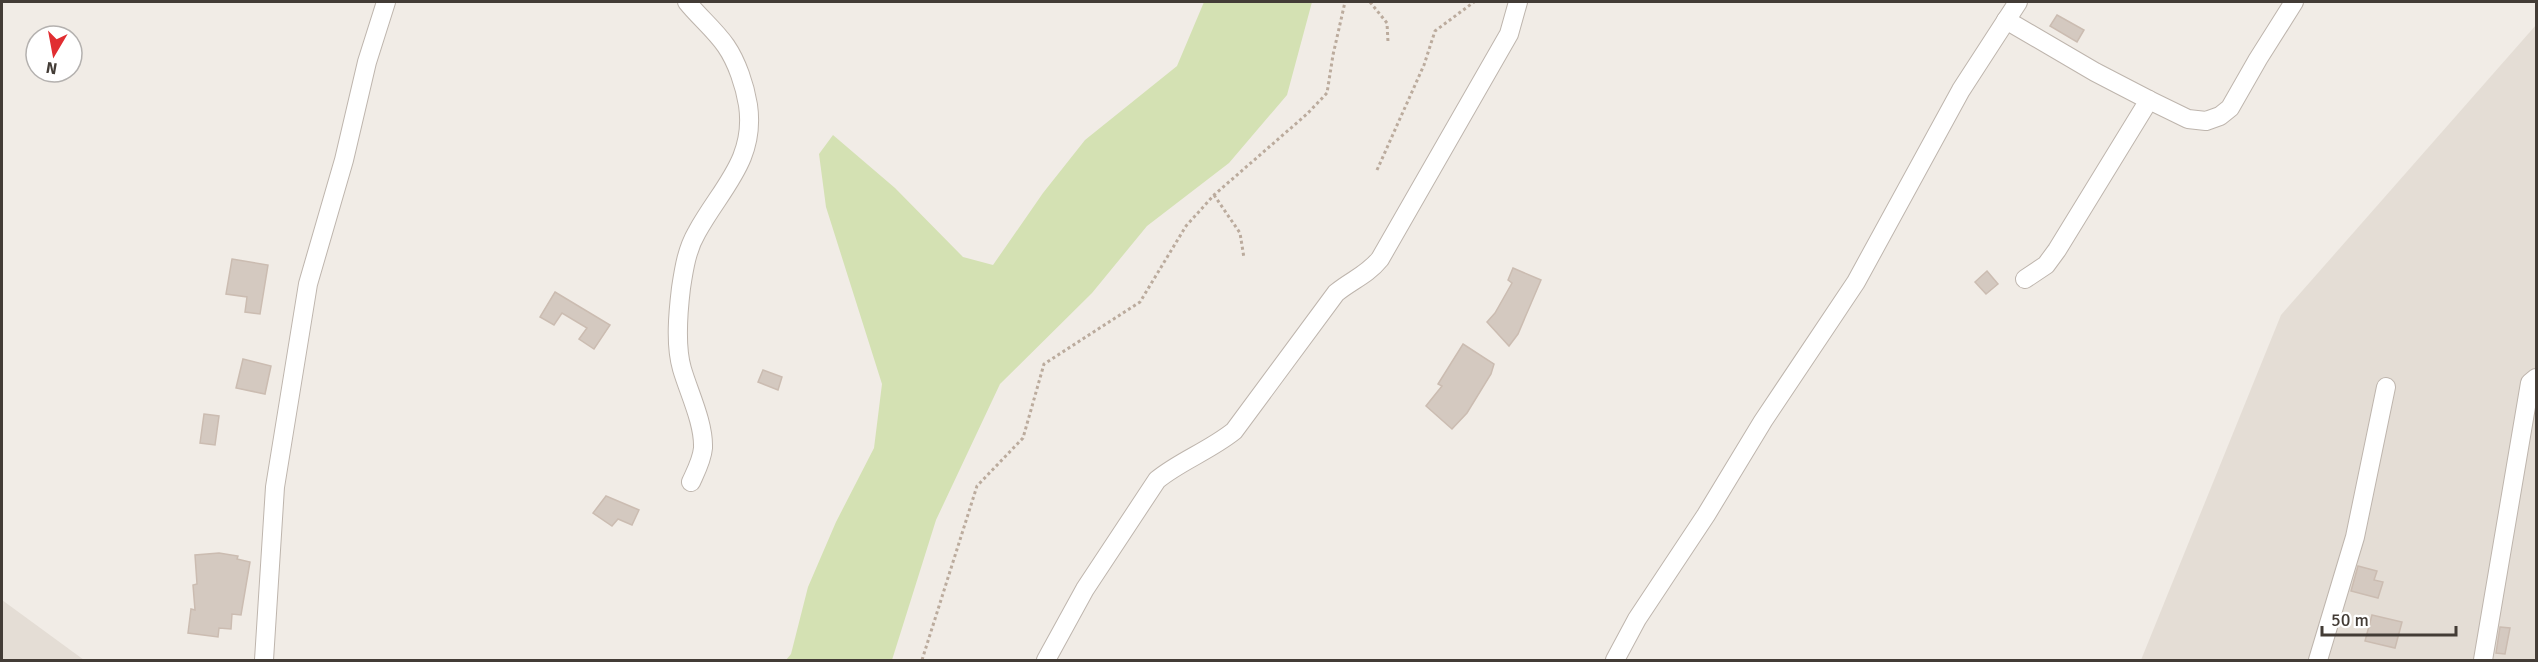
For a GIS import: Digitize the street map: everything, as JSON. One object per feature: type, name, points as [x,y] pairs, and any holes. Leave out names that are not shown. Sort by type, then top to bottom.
[{"type":"street","points":[[264,660],[274,487],[308,284],[344,160],[367,62],[386,2]]},
{"type":"street","points":[[687,2],[726,46],[740,73],[748,106],[748,138],[742,159],[726,190],[696,233],[687,254],[682,281],[678,348],[682,369],[692,396],[703,450],[691,482]]},
{"type":"street","points":[[1046,660],[1085,589],[1157,480],[1172,468],[1217,445],[1234,431],[1336,293],[1370,271],[1380,259],[1509,34],[1518,2]]},
{"type":"street","points":[[1615,660],[1637,619],[1706,515],[1762,421],[1856,282],[1961,90],[2018,2]]},
{"type":"street","points":[[2007,20],[2095,72],[2150,100],[2188,119],[2206,121],[2220,116],[2230,108],[2258,58],[2294,2]]},
{"type":"street","points":[[2025,279],[2046,265],[2057,250],[2150,100]]},
{"type":"street","points":[[2483,660],[2530,383],[2536,378]]},
{"type":"street","points":[[2318,660],[2355,537],[2386,387]]},
{"type":"path","points":[[922,660],[977,486],[1023,438],[1044,364],[1140,302],[1186,226],[1214,195],[1307,114],[1327,93],[1345,2]]},
{"type":"path","points":[[1370,2],[1387,23],[1388,42]]},
{"type":"path","points":[[1377,170],[1416,85],[1435,31],[1473,2]]},
{"type":"path","points":[[1214,195],[1240,233],[1245,258]]},
{"type":"shaded area","points":[[2536,25],[2536,660],[2141,660],[2281,315]]},
{"type":"shaded area","points":[[2,600],[84,660],[2,660]]},
{"type":"green space","points":[[1204,2],[1312,2],[1287,95],[1229,163],[1147,226],[1092,293],[1000,384],[936,520],[892,660],[786,660],[791,654],[808,587],[836,522],[874,448],[882,384],[826,207],[819,154],[833,135],[895,188],[963,257],[993,265],[1043,193],[1085,140],[1177,66]]},
{"type":"building","points":[[2057,15],[2084,30],[2077,42],[2050,26]]},
{"type":"building","points":[[232,259],[268,265],[260,314],[245,312],[247,297],[226,294]]},
{"type":"building","points":[[1513,268],[1541,280],[1518,334],[1509,346],[1487,322],[1495,313],[1512,283],[1508,280]]},
{"type":"building","points":[[1987,271],[1998,284],[1986,294],[1975,282]]},
{"type":"building","points":[[555,292],[610,325],[594,349],[579,339],[587,328],[562,313],[554,325],[540,317]]},
{"type":"building","points":[[1463,344],[1494,364],[1491,374],[1467,413],[1452,429],[1426,406],[1442,386],[1438,384]]},
{"type":"building","points":[[243,359],[271,366],[265,394],[236,388]]},
{"type":"building","points":[[763,370],[782,377],[778,390],[758,382]]},
{"type":"building","points":[[204,414],[219,416],[215,445],[200,443]]},
{"type":"building","points":[[606,496],[639,510],[632,525],[618,519],[612,526],[593,513]]},
{"type":"building","points":[[219,553],[238,556],[237,559],[250,562],[241,615],[232,614],[231,629],[219,628],[218,637],[188,633],[191,609],[195,610],[193,585],[197,584],[195,555]]},
{"type":"building","points":[[2358,566],[2377,571],[2374,580],[2383,582],[2378,598],[2351,591]]},
{"type":"building","points":[[2372,615],[2402,622],[2395,648],[2365,641]]},
{"type":"building","points":[[2500,627],[2510,628],[2505,654],[2496,653]]}]
